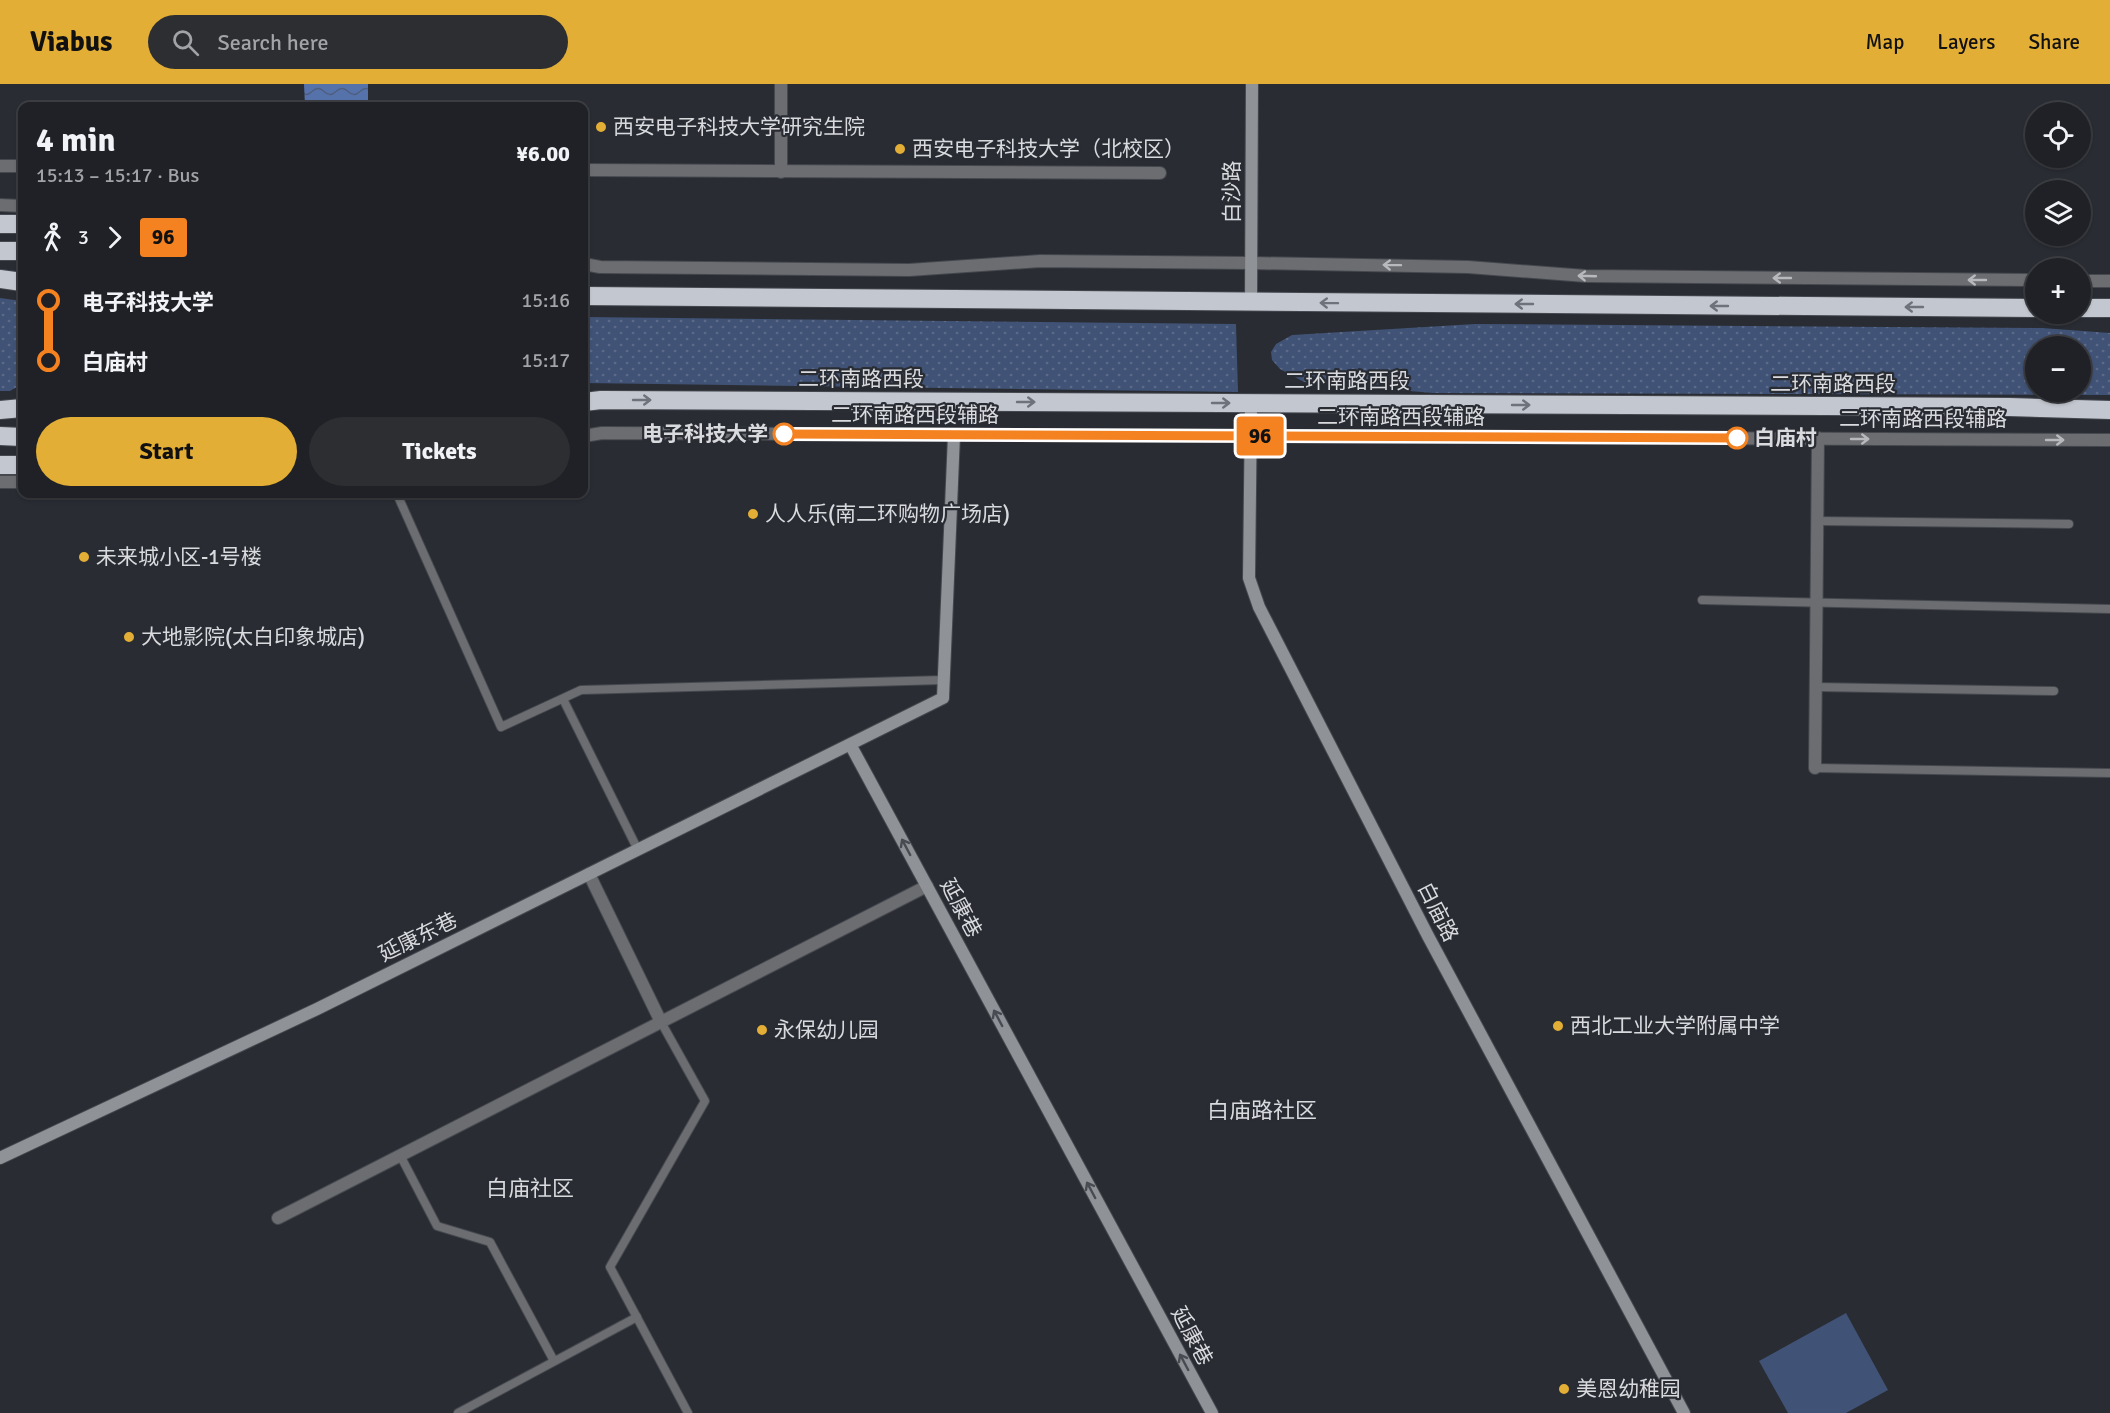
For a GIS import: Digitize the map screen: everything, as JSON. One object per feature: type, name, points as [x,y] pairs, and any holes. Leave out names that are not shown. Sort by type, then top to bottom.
[{"type":"highway","points":[[0,224],[18,224]]},
{"type":"highway","points":[[0,251],[18,251]]},
{"type":"highway","points":[[0,279],[18,281]]},
{"type":"highway","points":[[588,296],[2025,308]]},
{"type":"highway","points":[[2091,308],[2110,308]]},
{"type":"highway","name":"二环南路西段","points":[[588,402],[1997,407],[2110,410]]},
{"type":"highway","points":[[0,410],[18,408]]},
{"type":"highway","points":[[0,436],[18,437]]},
{"type":"highway","points":[[0,465],[18,465]]},
{"type":"street","points":[[781,172],[782,84]]},
{"type":"street","name":"白沙路","points":[[1251,301],[1252,84]]},
{"type":"street","points":[[0,166],[18,166]]},
{"type":"street","points":[[588,170],[1160,173]]},
{"type":"street","points":[[0,205],[18,206]]},
{"type":"street","points":[[588,265],[600,267],[909,270],[1040,261],[1251,262],[1468,267],[1586,276],[2025,280]]},
{"type":"street","points":[[2091,281],[2110,281]]},
{"type":"street","name":"白庙路","points":[[1251,403],[1249,578],[1259,607],[1428,936],[1684,1413]]},
{"type":"street","name":"二环南路西段辅路","points":[[588,435],[602,433],[2110,440]]},
{"type":"street","points":[[851,746],[943,698],[954,435]]},
{"type":"street","points":[[1815,768],[1818,438]]},
{"type":"street","points":[[0,482],[18,482]]},
{"type":"street","name":"延康东巷","points":[[0,1158],[316,1009],[851,746]]},
{"type":"street","name":"延康巷","points":[[851,746],[1212,1413]]},
{"type":"street","points":[[590,874],[661,1022]]},
{"type":"street","points":[[278,1218],[927,886]]},
{"type":"lane","points":[[400,498],[501,727],[582,690],[943,680]]},
{"type":"lane","points":[[1817,521],[2068,524]]},
{"type":"lane","points":[[1702,600],[2110,609]]},
{"type":"lane","points":[[1816,687],[2054,691]]},
{"type":"lane","points":[[563,699],[638,850]]},
{"type":"lane","points":[[1815,768],[2110,773]]},
{"type":"lane","points":[[661,1022],[705,1101],[610,1267],[688,1413]]},
{"type":"lane","points":[[400,1155],[437,1226],[490,1242],[554,1361]]},
{"type":"lane","points":[[458,1413],[637,1317]]},
{"type":"shaded area","points":[[0,298],[18,300],[18,386],[10,391],[0,391]]},
{"type":"shaded area","points":[[588,317],[1236,324],[1238,392],[588,383]]},
{"type":"shaded area","points":[[1475,324],[2042,328],[2110,333],[2110,395],[2091,395],[2091,336],[2025,336],[2025,395],[1433,393],[1304,382],[1280,369],[1272,360],[1271,352],[1276,344],[1292,335]]},
{"type":"shaded area","points":[[1846,1313],[1888,1390],[1846,1413],[1788,1413],[1759,1361]]},
{"type":"water","points":[[304,84],[368,84],[368,102],[305,102]]},
{"type":"bus line","name":"96","points":[[784,434],[1737,438]]},
{"type":"place","name":"西安电子科技大学研究生院","points":[[601,127]]},
{"type":"place","name":"西安电子科技大学（北校区）","points":[[900,149]]},
{"type":"place","name":"电子科技大学","points":[[784,434]]},
{"type":"place","name":"白庙村","points":[[1737,438]]},
{"type":"place","name":"人人乐(南二环购物广场店)","points":[[753,514]]},
{"type":"place","name":"未来城小区-1号楼","points":[[84,557]]},
{"type":"place","name":"大地影院(太白印象城店)","points":[[129,637]]},
{"type":"place","name":"西北工业大学附属中学","points":[[1558,1026]]},
{"type":"place","name":"永保幼儿园","points":[[762,1030]]},
{"type":"place","name":"美恩幼稚园","points":[[1564,1389]]},
{"type":"district","name":"白庙路社区","points":[[1262,1110]]},
{"type":"district","name":"白庙社区","points":[[530,1188]]}]
